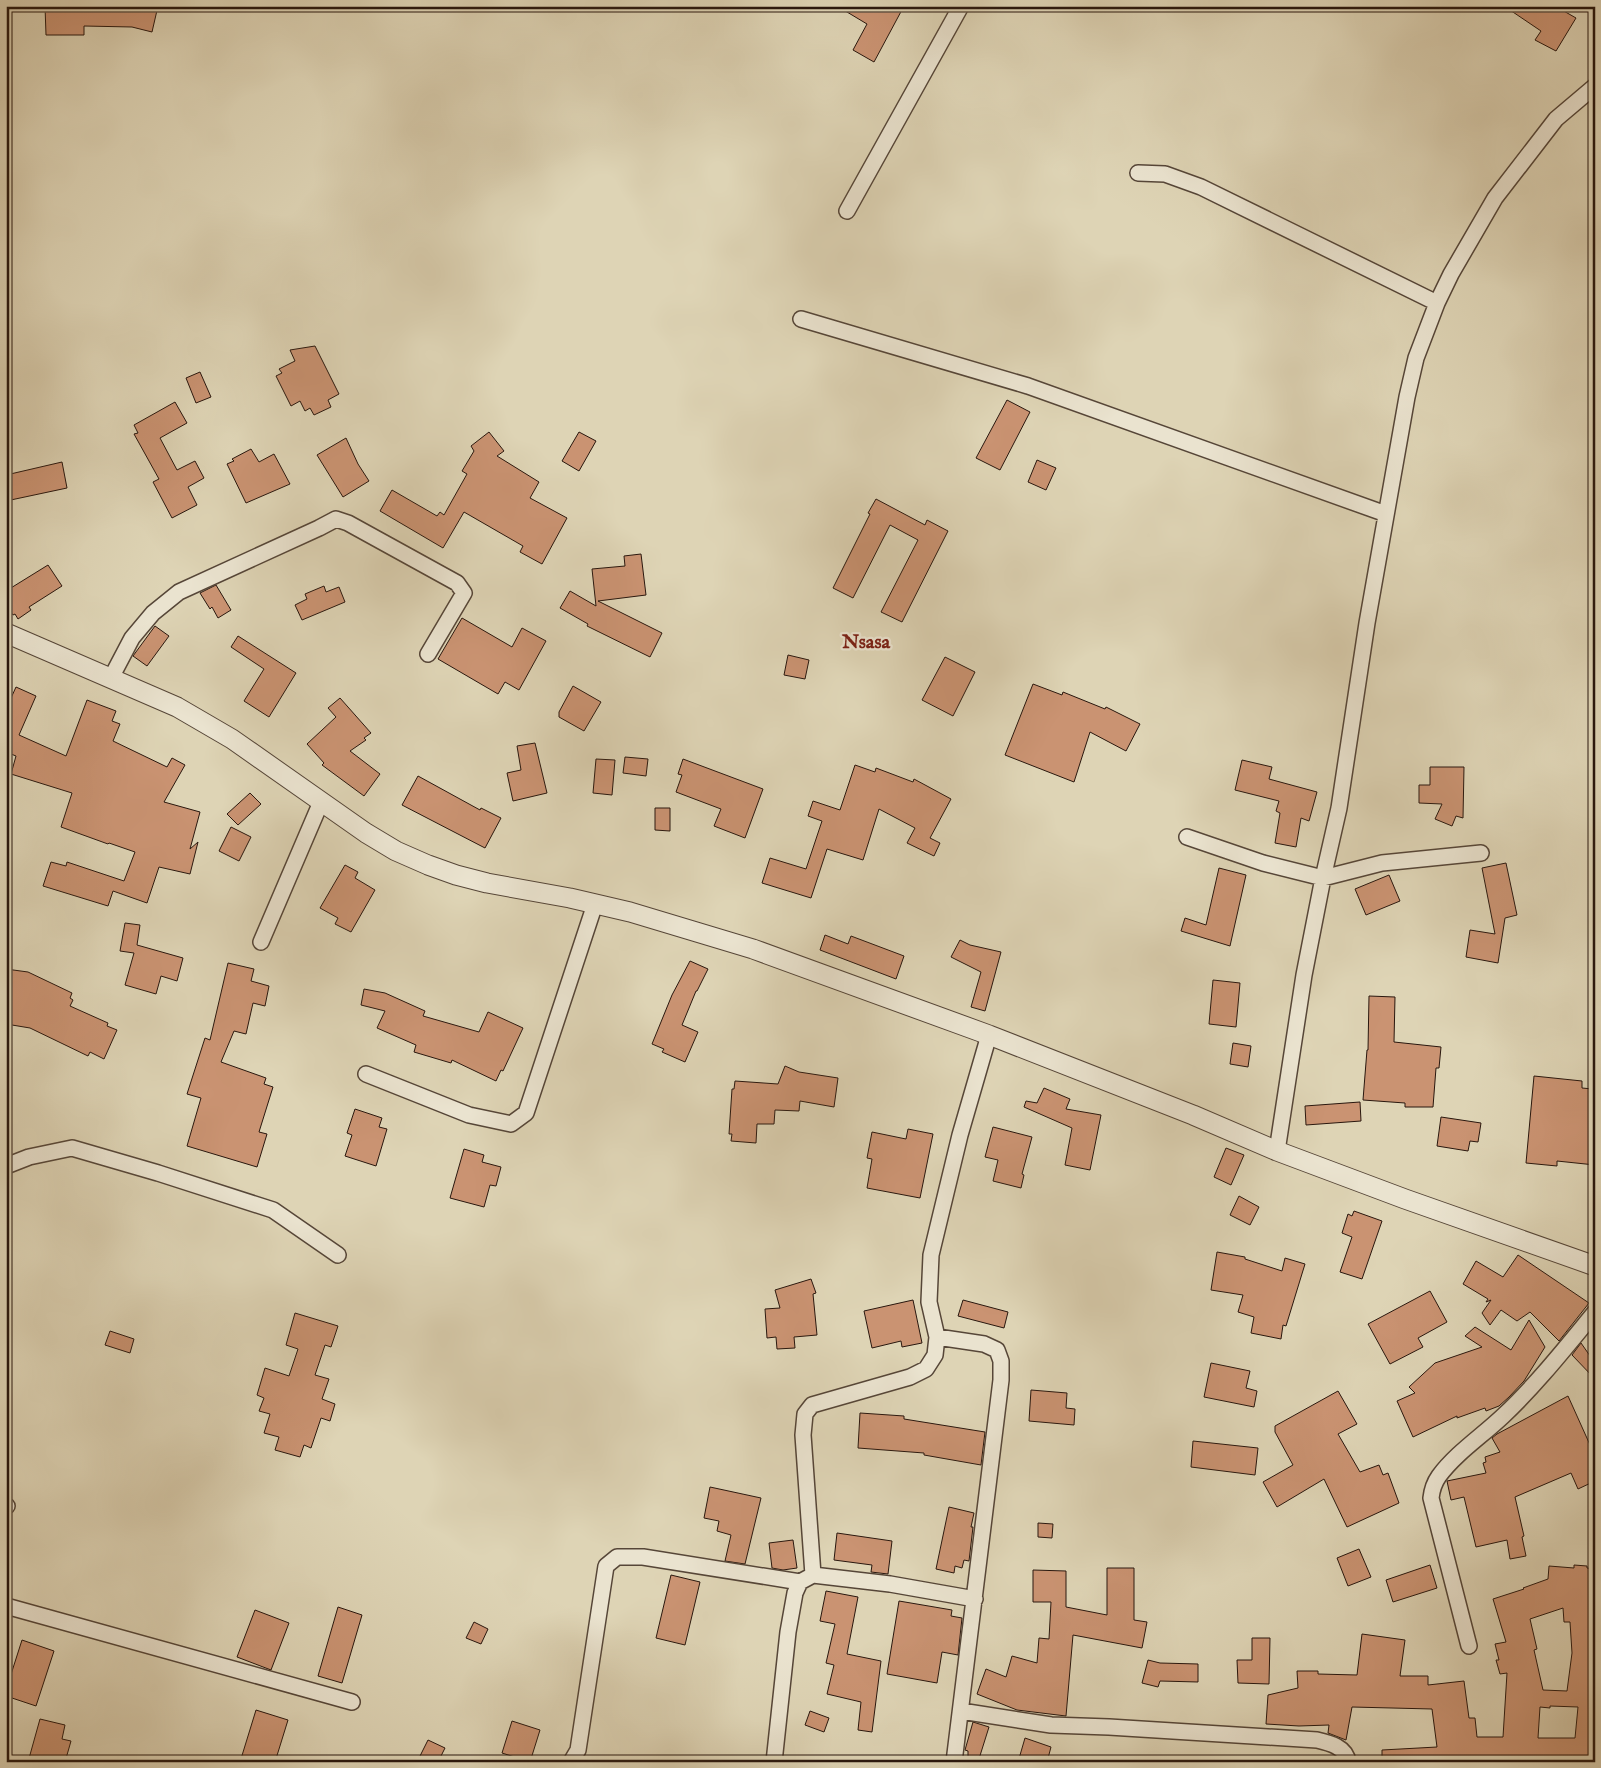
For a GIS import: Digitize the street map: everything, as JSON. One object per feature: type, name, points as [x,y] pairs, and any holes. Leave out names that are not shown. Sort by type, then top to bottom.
[{"type":"street","points":[[847,212],[961,6]]},
{"type":"street","points":[[1277,1151],[1304,975],[1339,808],[1367,623],[1416,358],[1437,303],[1451,274],[1495,198],[1556,120],[1595,86]]},
{"type":"street","points":[[1138,173],[1165,174],[1201,187],[1437,303]]},
{"type":"street","points":[[801,319],[1028,386],[1386,514]]},
{"type":"street","points":[[111,678],[132,638],[153,613],[178,592],[336,519],[348,523],[457,583],[464,593],[428,654]]},
{"type":"street","points":[[6,633],[177,707],[209,724],[366,833],[396,851],[428,865],[487,883],[630,912],[753,949],[989,1035],[1193,1115],[1277,1151],[1405,1199],[1595,1266]]},
{"type":"street","points":[[261,942],[320,802]]},
{"type":"street","points":[[1187,837],[1263,863],[1323,878],[1382,863],[1481,853]]},
{"type":"street","points":[[366,1074],[469,1115],[512,1124],[526,1113],[595,904]]},
{"type":"street","points":[[774,1762],[788,1632],[795,1593],[807,1579],[803,1435],[805,1414],[812,1405],[910,1377],[926,1370],[935,1355],[937,1337],[929,1302],[931,1255],[960,1135],[989,1035]]},
{"type":"street","points":[[6,1166],[28,1157],[72,1148],[158,1172],[273,1210],[338,1255]]},
{"type":"street","points":[[1470,1646],[1431,1498],[1433,1486],[1450,1464],[1504,1415],[1558,1357],[1595,1312]]},
{"type":"street","points":[[937,1337],[984,1344],[997,1350],[1001,1361],[954,1762]]},
{"type":"street","points":[[571,1762],[578,1750],[606,1566],[617,1557],[643,1557],[807,1579],[890,1584],[974,1599]]},
{"type":"street","points":[[6,1606],[352,1702]]},
{"type":"street","points":[[961,1711],[1051,1725],[1317,1740],[1335,1745],[1342,1750],[1348,1758],[1348,1762]]},
{"type":"building","points":[[45,6],[158,6],[152,32],[132,27],[84,26],[84,35],[46,35]]},
{"type":"building","points":[[837,6],[904,6],[874,62],[853,50],[867,24]]},
{"type":"building","points":[[1504,6],[1555,6],[1576,18],[1556,51],[1535,40],[1541,31]]},
{"type":"building","points":[[315,346],[339,394],[328,400],[331,407],[314,415],[310,408],[305,411],[300,401],[291,406],[276,376],[282,373],[279,369],[295,361],[290,350]]},
{"type":"building","points":[[200,372],[211,397],[196,403],[186,378]]},
{"type":"building","points":[[1007,400],[1030,412],[1000,470],[976,458]]},
{"type":"building","points":[[175,402],[187,423],[160,438],[177,470],[195,461],[204,478],[188,487],[197,505],[172,518],[153,482],[159,479],[134,434],[138,433],[134,425]]},
{"type":"building","points":[[489,432],[504,451],[497,456],[539,482],[530,498],[567,518],[542,564],[520,552],[523,546],[464,512],[443,548],[380,511],[392,490],[437,516],[440,512],[444,515],[467,474],[462,471],[474,451],[471,446]]},
{"type":"building","points":[[579,432],[596,441],[579,471],[562,461]]},
{"type":"building","points":[[346,438],[358,464],[369,481],[343,497],[317,455]]},
{"type":"building","points":[[251,449],[259,462],[274,454],[290,484],[246,503],[227,464],[234,461],[232,459]]},
{"type":"building","points":[[1037,460],[1056,468],[1046,490],[1028,482]]},
{"type":"building","points":[[62,462],[67,488],[6,501],[6,475]]},
{"type":"building","points":[[876,499],[925,525],[927,520],[948,531],[902,622],[881,612],[918,540],[890,525],[853,598],[833,588]]},
{"type":"building","points":[[641,554],[646,595],[598,601],[662,633],[650,657],[587,626],[588,624],[560,608],[570,591],[596,606],[592,569],[625,566],[624,556]]},
{"type":"building","points":[[48,565],[62,586],[29,607],[31,610],[18,619],[6,606],[6,591]]},
{"type":"building","points":[[216,585],[231,610],[218,618],[212,607],[210,609],[200,593]]},
{"type":"building","points":[[324,586],[326,592],[339,587],[345,602],[302,620],[295,605],[307,599],[305,594]]},
{"type":"building","points":[[462,618],[512,647],[522,628],[546,641],[519,690],[505,682],[498,694],[438,659]]},
{"type":"building","points":[[155,626],[169,636],[147,666],[133,656]]},
{"type":"building","points":[[238,636],[296,673],[269,717],[244,701],[264,669],[231,647]]},
{"type":"building","points":[[788,655],[809,660],[805,679],[784,675]]},
{"type":"building","points":[[945,657],[975,672],[953,716],[922,700]]},
{"type":"building","points":[[1033,684],[1062,695],[1063,692],[1105,709],[1106,707],[1140,724],[1126,751],[1090,732],[1074,782],[1005,755]]},
{"type":"building","points":[[573,686],[601,702],[584,731],[559,717],[559,712]]},
{"type":"building","points":[[16,687],[36,696],[19,735],[66,756],[87,700],[116,711],[112,721],[120,724],[113,741],[167,767],[172,758],[185,765],[164,802],[200,812],[190,849],[198,842],[190,874],[159,867],[147,903],[113,891],[108,906],[43,886],[51,862],[66,866],[67,862],[124,881],[135,852],[61,827],[72,793],[11,774],[16,756],[11,754],[6,764],[6,709]]},
{"type":"building","points":[[340,698],[371,733],[364,738],[366,740],[350,751],[380,774],[364,796],[322,765],[324,763],[307,744],[336,717],[328,708]]},
{"type":"building","points":[[535,743],[547,793],[513,801],[507,773],[521,770],[517,746]]},
{"type":"building","points":[[625,757],[648,759],[646,776],[623,773]]},
{"type":"building","points":[[596,759],[615,760],[612,795],[593,793]]},
{"type":"building","points":[[683,759],[763,789],[745,838],[714,826],[721,809],[676,792],[682,775],[678,774]]},
{"type":"building","points":[[1242,760],[1272,767],[1269,779],[1317,792],[1309,821],[1301,818],[1296,847],[1275,843],[1280,813],[1276,811],[1279,801],[1235,790]]},
{"type":"building","points":[[855,765],[875,772],[876,768],[913,782],[914,779],[951,799],[930,838],[940,843],[934,856],[907,843],[915,828],[879,809],[863,860],[827,849],[811,898],[762,883],[770,858],[806,869],[822,821],[808,816],[813,801],[840,810]]},
{"type":"building","points":[[1430,767],[1464,767],[1463,818],[1456,816],[1452,826],[1435,819],[1442,804],[1419,803],[1419,785],[1430,785]]},
{"type":"building","points":[[418,776],[480,810],[481,808],[501,818],[485,848],[402,805]]},
{"type":"building","points":[[250,793],[261,804],[238,825],[227,814]]},
{"type":"building","points":[[655,808],[670,808],[670,831],[655,830]]},
{"type":"building","points":[[231,827],[251,837],[239,861],[219,851]]},
{"type":"building","points":[[1506,863],[1517,915],[1505,918],[1498,963],[1466,957],[1470,930],[1495,934],[1482,868]]},
{"type":"building","points":[[345,865],[358,872],[355,878],[375,890],[351,932],[335,924],[338,918],[320,908]]},
{"type":"building","points":[[1219,868],[1246,875],[1230,946],[1181,931],[1185,918],[1206,925]]},
{"type":"building","points":[[1389,875],[1400,901],[1366,915],[1355,889]]},
{"type":"building","points":[[125,923],[140,925],[137,945],[183,958],[177,981],[161,976],[156,994],[125,985],[134,953],[120,951]]},
{"type":"building","points":[[825,935],[848,944],[851,936],[904,956],[896,979],[820,950]]},
{"type":"building","points":[[960,940],[970,945],[1001,952],[985,1011],[971,1007],[981,972],[951,957]]},
{"type":"building","points":[[690,961],[708,969],[696,991],[682,1025],[698,1032],[685,1062],[662,1052],[664,1049],[652,1044],[672,995]]},
{"type":"building","points":[[228,963],[254,969],[251,981],[269,986],[265,1006],[253,1003],[246,1034],[234,1031],[221,1062],[266,1078],[264,1084],[273,1087],[259,1132],[267,1134],[257,1167],[187,1146],[201,1098],[187,1094],[205,1038],[210,1040]]},
{"type":"building","points":[[6,969],[28,972],[72,993],[70,998],[73,1000],[70,1006],[108,1023],[107,1026],[117,1030],[104,1059],[90,1052],[88,1056],[30,1028],[6,1024]]},
{"type":"building","points":[[1213,980],[1240,983],[1236,1027],[1209,1024]]},
{"type":"building","points":[[364,989],[385,993],[425,1011],[423,1016],[479,1032],[488,1012],[523,1028],[503,1071],[501,1070],[496,1081],[452,1060],[451,1063],[414,1052],[416,1045],[377,1028],[385,1011],[361,1005]]},
{"type":"building","points":[[1369,996],[1395,997],[1394,1042],[1441,1047],[1439,1068],[1436,1068],[1433,1107],[1405,1107],[1405,1103],[1363,1100],[1368,1050]]},
{"type":"building","points":[[1233,1043],[1251,1046],[1248,1067],[1230,1064]]},
{"type":"building","points":[[785,1066],[799,1072],[838,1078],[834,1107],[800,1101],[799,1111],[775,1110],[774,1124],[757,1124],[756,1143],[731,1141],[732,1134],[729,1134],[732,1089],[734,1089],[735,1081],[778,1084]]},
{"type":"building","points":[[1534,1076],[1582,1081],[1582,1088],[1593,1089],[1592,1100],[1595,1100],[1595,1165],[1557,1161],[1557,1166],[1526,1163]]},
{"type":"building","points":[[1044,1088],[1070,1099],[1066,1109],[1101,1115],[1090,1170],[1065,1165],[1072,1128],[1024,1107],[1026,1101],[1037,1103]]},
{"type":"building","points":[[1360,1102],[1361,1121],[1306,1125],[1305,1106]]},
{"type":"building","points":[[355,1109],[382,1118],[379,1127],[387,1129],[376,1166],[345,1156],[352,1135],[347,1133]]},
{"type":"building","points":[[1441,1117],[1481,1123],[1478,1142],[1470,1141],[1468,1151],[1437,1146]]},
{"type":"building","points":[[993,1127],[1032,1137],[1022,1174],[1024,1175],[1021,1188],[993,1181],[998,1160],[985,1157]]},
{"type":"building","points":[[908,1129],[933,1134],[920,1198],[867,1188],[872,1159],[867,1158],[872,1132],[906,1139]]},
{"type":"building","points":[[1226,1148],[1244,1155],[1231,1185],[1214,1177]]},
{"type":"building","points":[[464,1149],[484,1155],[482,1162],[501,1167],[496,1186],[490,1185],[484,1207],[450,1198]]},
{"type":"building","points":[[1239,1196],[1259,1207],[1250,1225],[1230,1215]]},
{"type":"building","points":[[1354,1211],[1382,1221],[1362,1279],[1340,1272],[1352,1237],[1342,1233],[1348,1214],[1352,1216]]},
{"type":"building","points":[[1217,1252],[1245,1257],[1245,1259],[1282,1271],[1285,1258],[1305,1264],[1286,1326],[1283,1325],[1281,1339],[1251,1333],[1254,1317],[1238,1312],[1243,1295],[1211,1290]]},
{"type":"building","points":[[1518,1255],[1589,1303],[1559,1341],[1530,1312],[1517,1321],[1501,1310],[1490,1325],[1482,1313],[1491,1300],[1486,1302],[1488,1299],[1463,1284],[1476,1261],[1503,1277]]},
{"type":"building","points":[[811,1279],[816,1293],[813,1294],[817,1335],[794,1337],[795,1348],[777,1349],[776,1337],[767,1338],[765,1309],[780,1308],[775,1290]]},
{"type":"building","points":[[1430,1291],[1447,1322],[1418,1338],[1423,1347],[1390,1364],[1368,1324]]},
{"type":"building","points":[[913,1300],[922,1343],[902,1347],[901,1341],[872,1348],[864,1311]]},
{"type":"building","points":[[963,1300],[1008,1312],[1004,1328],[958,1316]]},
{"type":"building","points":[[295,1313],[338,1326],[331,1347],[325,1345],[315,1375],[329,1379],[322,1399],[335,1404],[330,1421],[321,1418],[311,1448],[304,1445],[300,1457],[275,1450],[279,1437],[264,1433],[270,1414],[259,1411],[264,1398],[257,1395],[265,1368],[289,1376],[298,1349],[286,1345]]},
{"type":"building","points":[[1529,1320],[1545,1347],[1524,1381],[1509,1397],[1499,1406],[1486,1411],[1485,1408],[1457,1418],[1457,1416],[1413,1437],[1397,1401],[1415,1393],[1409,1387],[1435,1363],[1482,1347],[1465,1336],[1475,1327],[1511,1350]]},
{"type":"building","points":[[110,1331],[134,1339],[130,1353],[105,1345]]},
{"type":"building","points":[[1581,1343],[1595,1363],[1595,1379],[1572,1355]]},
{"type":"building","points":[[1211,1363],[1250,1371],[1246,1388],[1257,1391],[1254,1407],[1204,1397]]},
{"type":"building","points":[[1031,1390],[1067,1393],[1066,1408],[1075,1409],[1074,1425],[1029,1421]]},
{"type":"building","points":[[1338,1391],[1357,1424],[1338,1434],[1360,1472],[1379,1465],[1383,1475],[1388,1473],[1399,1503],[1347,1527],[1324,1479],[1277,1507],[1263,1482],[1293,1465],[1275,1432],[1275,1426]]},
{"type":"building","points":[[1568,1396],[1595,1456],[1595,1481],[1578,1489],[1571,1473],[1515,1497],[1524,1536],[1522,1537],[1526,1556],[1510,1559],[1507,1540],[1476,1547],[1464,1497],[1451,1500],[1447,1481],[1486,1473],[1483,1463],[1486,1462],[1485,1457],[1500,1452],[1492,1438]]},
{"type":"building","points":[[860,1413],[904,1416],[904,1419],[985,1432],[981,1465],[924,1455],[924,1453],[858,1448]]},
{"type":"building","points":[[1193,1441],[1258,1448],[1255,1475],[1191,1467]]},
{"type":"building","points":[[710,1487],[761,1498],[745,1564],[725,1561],[731,1535],[717,1531],[719,1521],[704,1518]]},
{"type":"building","points":[[949,1507],[974,1513],[971,1527],[973,1527],[969,1561],[964,1560],[962,1568],[955,1566],[954,1573],[936,1569]]},
{"type":"building","points":[[1038,1523],[1053,1524],[1052,1538],[1038,1537]]},
{"type":"building","points":[[837,1533],[892,1541],[888,1574],[871,1572],[872,1565],[834,1560]]},
{"type":"building","points":[[793,1540],[797,1568],[783,1570],[772,1568],[769,1543]]},
{"type":"building","points":[[1359,1549],[1371,1577],[1348,1586],[1337,1558]]},
{"type":"building","points":[[1430,1565],[1437,1588],[1393,1602],[1386,1580]]},
{"type":"building","points":[[1574,1565],[1595,1569],[1595,1762],[1382,1762],[1382,1750],[1437,1747],[1432,1709],[1352,1707],[1346,1740],[1328,1733],[1329,1725],[1266,1724],[1268,1695],[1298,1688],[1297,1671],[1318,1671],[1318,1674],[1357,1675],[1362,1634],[1405,1640],[1400,1676],[1428,1676],[1428,1685],[1464,1681],[1469,1718],[1475,1718],[1477,1737],[1503,1737],[1507,1673],[1500,1674],[1496,1660],[1499,1660],[1495,1644],[1506,1642],[1493,1599],[1548,1579],[1549,1566],[1574,1568]],"holes":[[[1563,1608],[1564,1622],[1570,1622],[1572,1653],[1567,1691],[1543,1690],[1534,1650],[1537,1649],[1530,1619]],[[1550,1706],[1578,1707],[1575,1738],[1538,1738],[1540,1707],[1550,1708]]]},
{"type":"building","points":[[1107,1568],[1134,1568],[1134,1620],[1147,1622],[1142,1648],[1073,1635],[1066,1716],[1017,1710],[977,1694],[986,1669],[1006,1677],[1012,1656],[1037,1663],[1039,1638],[1049,1639],[1051,1602],[1033,1602],[1033,1570],[1066,1571],[1066,1607],[1107,1615]]},
{"type":"building","points":[[671,1575],[700,1582],[685,1645],[656,1638]]},
{"type":"building","points":[[826,1591],[858,1597],[847,1654],[881,1661],[872,1732],[858,1730],[861,1702],[827,1694],[834,1665],[826,1663],[835,1624],[820,1621]]},
{"type":"building","points":[[899,1601],[952,1610],[951,1616],[962,1618],[958,1655],[942,1652],[937,1683],[887,1674]]},
{"type":"building","points":[[338,1607],[362,1615],[342,1683],[318,1676]]},
{"type":"building","points":[[255,1610],[289,1623],[271,1670],[237,1657]]},
{"type":"building","points":[[474,1622],[488,1629],[481,1644],[466,1638]]},
{"type":"building","points":[[1252,1638],[1270,1638],[1269,1684],[1238,1683],[1237,1660],[1252,1660]]},
{"type":"building","points":[[22,1640],[54,1651],[36,1706],[6,1696],[6,1690]]},
{"type":"building","points":[[1148,1660],[1160,1663],[1198,1664],[1198,1682],[1160,1681],[1158,1687],[1142,1683]]},
{"type":"building","points":[[256,1710],[288,1720],[275,1762],[240,1762]]},
{"type":"building","points":[[810,1711],[829,1718],[824,1732],[805,1725]]},
{"type":"building","points":[[40,1719],[65,1725],[62,1739],[71,1741],[65,1762],[28,1762]]},
{"type":"building","points":[[512,1721],[540,1730],[530,1762],[502,1753]]},
{"type":"building","points":[[973,1722],[989,1727],[978,1762],[968,1762],[968,1751],[965,1750]]},
{"type":"building","points":[[1025,1738],[1051,1747],[1047,1762],[1018,1762]]},
{"type":"building","points":[[428,1740],[445,1748],[438,1762],[417,1762]]},
{"type":"district","name":"Nsasa","points":[[866,642]]}]
